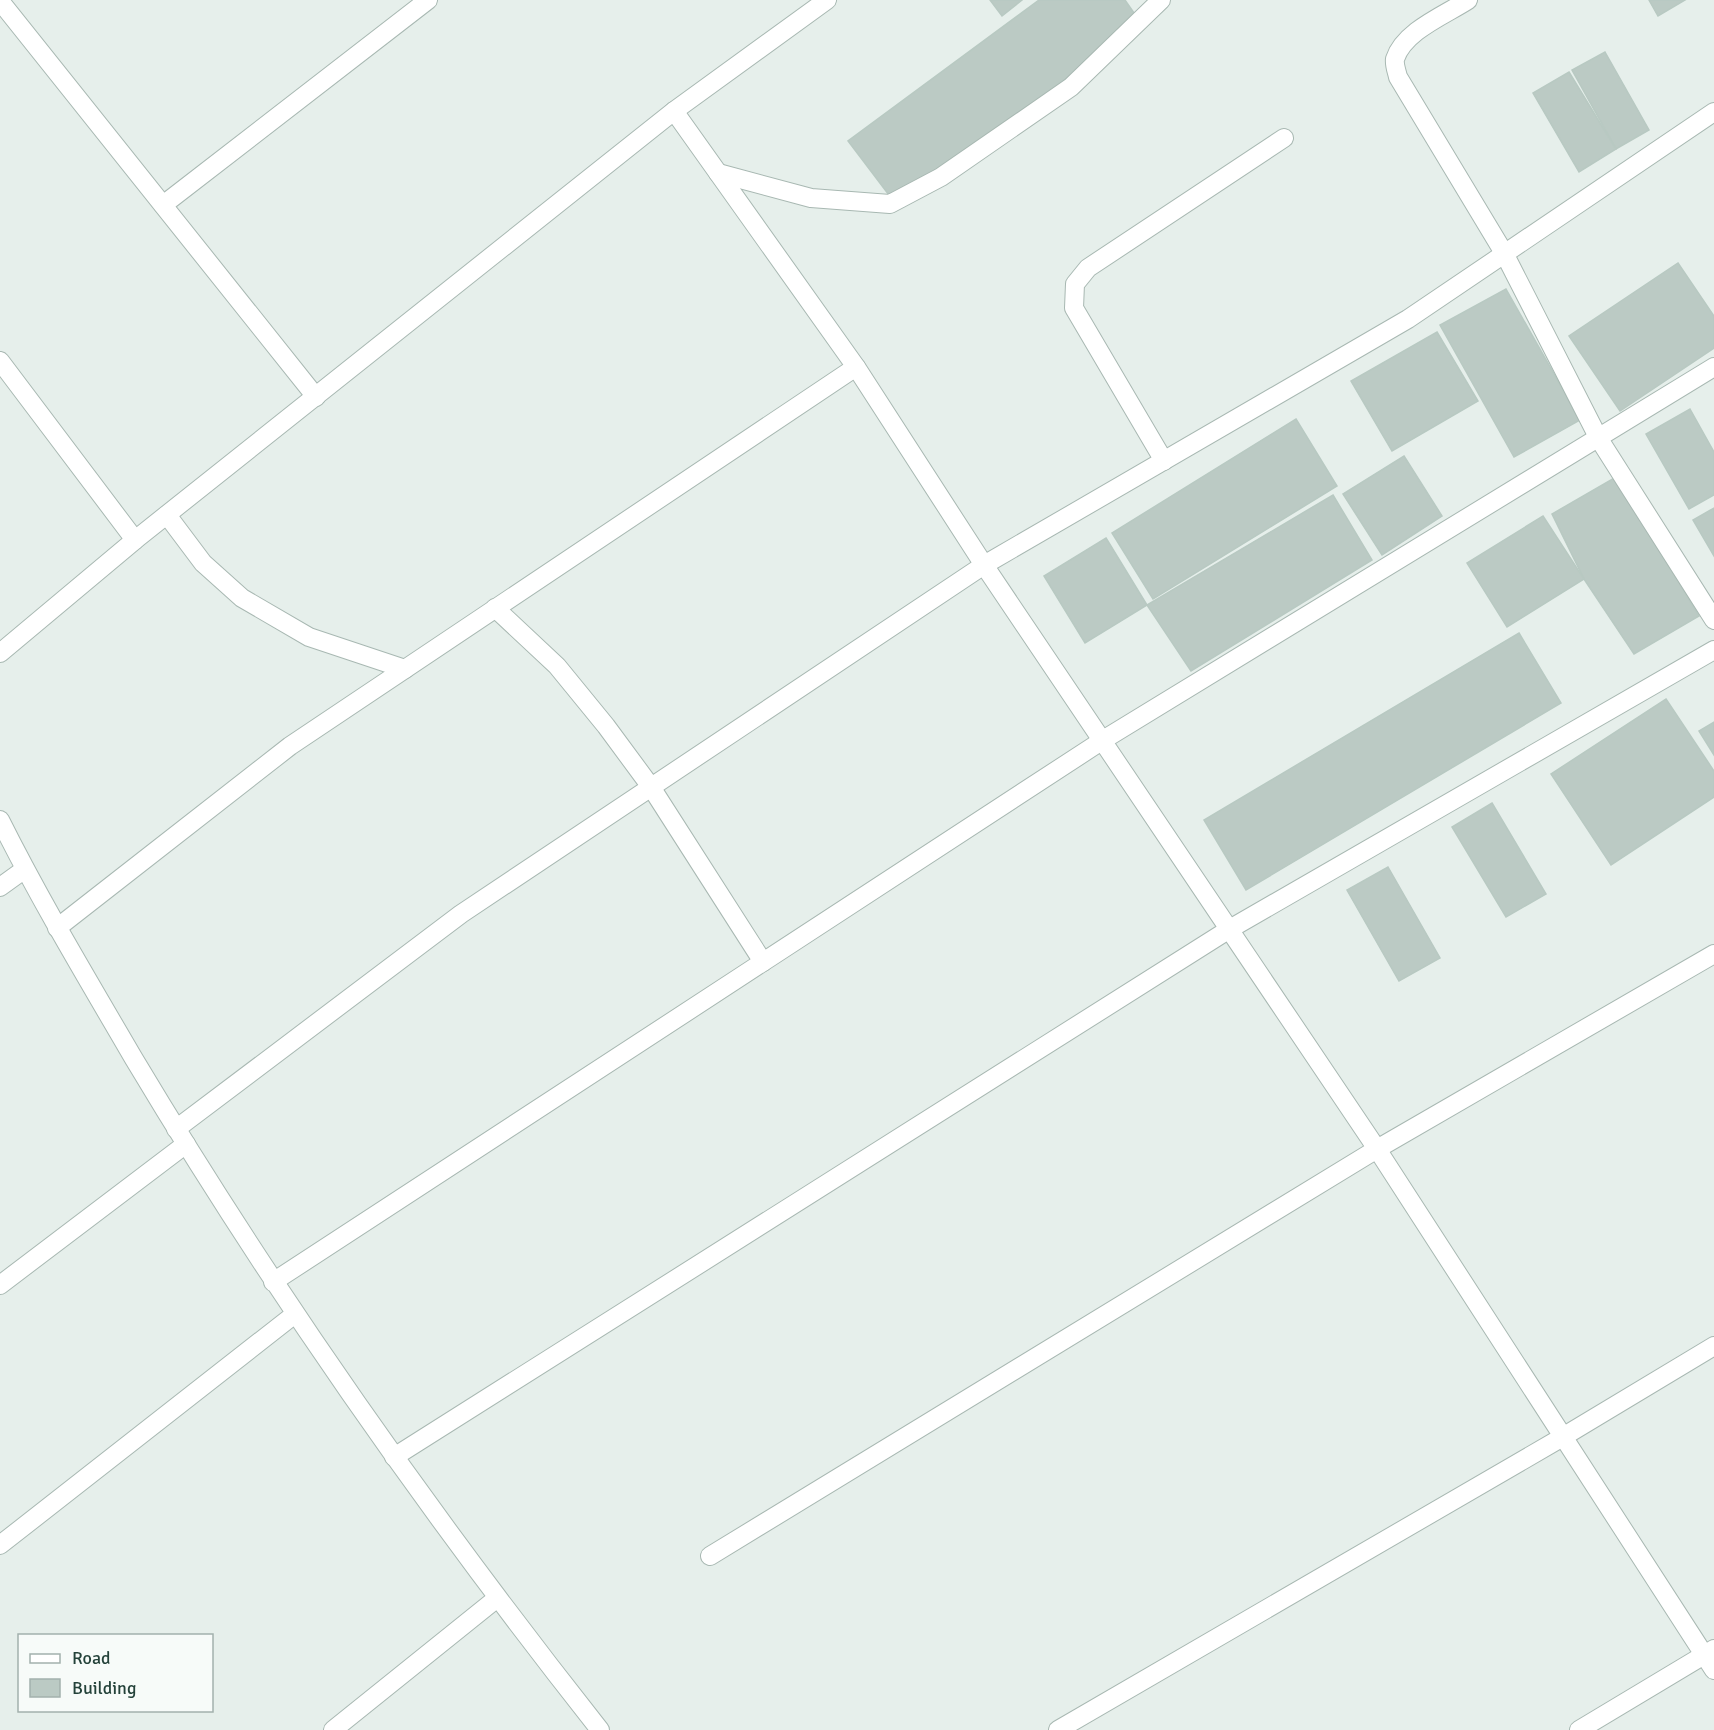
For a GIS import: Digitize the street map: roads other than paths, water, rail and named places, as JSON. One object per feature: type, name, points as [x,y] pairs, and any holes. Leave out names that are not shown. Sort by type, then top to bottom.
[{"type":"street","points":[[163,205],[428,0]]},
{"type":"street","points":[[0,652],[135,540],[674,111],[827,0]]},
{"type":"street","points":[[718,173],[811,198],[890,204],[941,177],[1071,87],[1161,0]]},
{"type":"street","points":[[1468,0],[1413,35],[1402,46],[1394,61],[1398,77],[1504,253],[1599,439],[1714,620]]},
{"type":"street","points":[[1,1],[316,397]]},
{"type":"street","points":[[674,111],[856,367],[984,565],[1103,740],[1227,930],[1377,1149],[1562,1438],[1709,1652],[1714,1670]]},
{"type":"street","points":[[176,1129],[461,914],[984,565],[1408,319],[1714,112]]},
{"type":"street","points":[[1164,461],[1074,308],[1075,284],[1088,268],[1284,138]]},
{"type":"street","points":[[0,361],[135,540]]},
{"type":"street","points":[[57,928],[290,746],[856,367]]},
{"type":"street","points":[[273,1282],[1103,740],[1714,368]]},
{"type":"street","points":[[167,515],[203,563],[242,598],[309,637],[405,669]]},
{"type":"street","points":[[495,608],[557,666],[651,787],[763,962]]},
{"type":"street","points":[[394,1457],[1227,930],[1714,650]]},
{"type":"street","points":[[0,820],[57,928],[176,1129],[273,1282],[496,1599],[600,1730]]},
{"type":"street","points":[[0,887],[25,869]]},
{"type":"street","points":[[710,1556],[1377,1149],[1714,954]]},
{"type":"street","points":[[0,1285],[186,1144]]},
{"type":"street","points":[[0,1545],[295,1314]]},
{"type":"street","points":[[1058,1730],[1562,1438],[1714,1346]]},
{"type":"street","points":[[333,1730],[496,1599]]},
{"type":"street","points":[[1580,1730],[1709,1652]]}]
